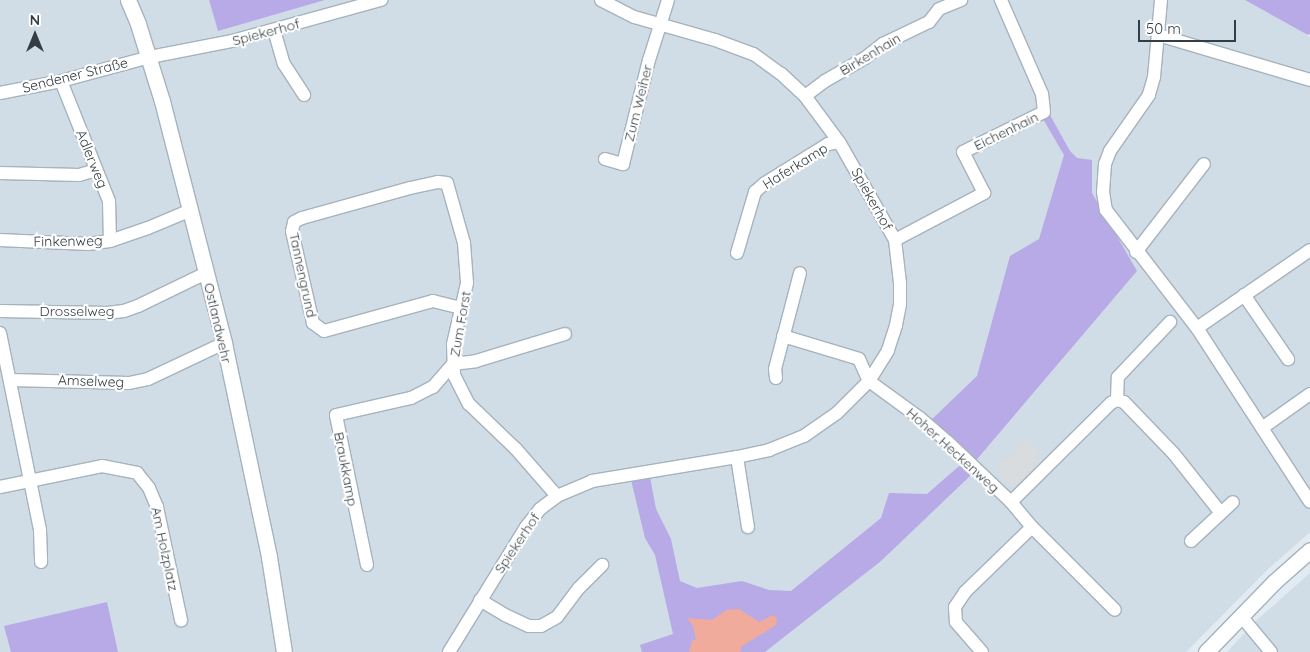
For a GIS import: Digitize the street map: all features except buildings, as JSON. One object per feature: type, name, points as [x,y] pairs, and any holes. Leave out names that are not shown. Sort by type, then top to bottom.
[{"type":"street","name":"Ostlandwehr","points":[[128,0],[150,57],[224,343],[269,557],[284,652]]},
{"type":"street","name":"Spiekerhof","points":[[150,57],[210,46],[381,0]]},
{"type":"street","name":"Spiekerhof","points":[[449,652],[526,527],[540,509],[556,496],[592,480],[737,457],[770,450],[804,436],[837,413],[869,382],[888,350],[900,305],[900,283],[895,240],[839,142],[805,96],[781,74],[752,54],[715,40],[634,17],[601,0]]},
{"type":"street","points":[[659,25],[668,0]]},
{"type":"street","name":"Birkenhain","points":[[805,96],[825,81],[865,58],[883,44],[929,22],[939,10],[961,0]]},
{"type":"street","name":"Eichenhain","points":[[895,240],[984,193],[963,152],[1044,112],[1042,94],[1001,0]]},
{"type":"street","points":[[1160,0],[1154,77],[1149,95],[1110,151],[1105,164],[1103,192],[1106,210],[1136,252],[1197,328],[1310,502]]},
{"type":"street","name":"Zum Weiher","points":[[605,159],[623,164],[659,25]]},
{"type":"street","points":[[274,30],[284,64],[304,95]]},
{"type":"street","points":[[1158,35],[1310,80]]},
{"type":"street","name":"Sendener Straße","points":[[0,93],[61,81],[150,57]]},
{"type":"street","name":"Adlerweg","points":[[61,81],[109,202],[110,241]]},
{"type":"street","name":"Haferkamp","points":[[737,253],[755,192],[765,183],[828,144],[839,142]]},
{"type":"street","points":[[1136,252],[1204,164]]},
{"type":"street","points":[[0,173],[79,175],[96,170]]},
{"type":"street","name":"Zum Forst","points":[[410,188],[438,182],[447,183],[464,243],[467,283],[453,344],[454,375],[469,404],[516,449],[556,496]]},
{"type":"street","name":"Tannengrund","points":[[410,188],[302,218],[294,222],[292,231],[313,324],[324,331],[433,301],[461,308]]},
{"type":"street","name":"Finkenweg","points":[[0,240],[88,244],[110,241],[191,210]]},
{"type":"street","points":[[1197,328],[1310,250]]},
{"type":"street","name":"Drosselweg","points":[[0,311],[107,313],[124,311],[206,273]]},
{"type":"street","points":[[776,378],[775,369],[800,273]]},
{"type":"street","points":[[1244,295],[1288,359]]},
{"type":"street","points":[[1170,322],[1118,377],[1117,400],[1124,402],[1174,454],[1221,513]]},
{"type":"street","points":[[0,333],[40,530],[41,562]]},
{"type":"street","points":[[453,364],[476,361],[565,334]]},
{"type":"street","points":[[783,336],[859,359],[869,382]]},
{"type":"street","name":"Amselweg","points":[[10,380],[129,383],[148,379],[224,343]]},
{"type":"street","name":"Braukkamp","points":[[367,565],[336,415],[412,398],[433,387],[453,364]]},
{"type":"street","name":"Hoher Heckenweg","points":[[869,382],[920,418],[1011,502],[1032,528],[1115,610]]},
{"type":"street","points":[[1262,428],[1310,394]]},
{"type":"street","name":"Hoher Heckenweg","points":[[1011,502],[1111,403],[1117,400]]},
{"type":"street","points":[[737,457],[748,527]]},
{"type":"street","name":"Am Holzplatz","points":[[0,487],[102,466],[137,473],[149,488],[158,507],[181,620]]},
{"type":"street","points":[[1191,541],[1233,502]]},
{"type":"street","points":[[982,652],[956,622],[955,607],[965,592],[1032,528]]},
{"type":"street","points":[[1206,652],[1310,550]]},
{"type":"street","points":[[480,600],[505,615],[529,626],[541,626],[557,617],[579,588],[602,565]]},
{"type":"street","points":[[1241,616],[1272,652]]},
{"type":"shaded area","points":[[0,0],[121,0],[136,36],[201,272],[265,565],[279,652],[0,652]]},
{"type":"shaded area","points":[[134,0],[209,0],[218,30],[325,0],[1245,0],[1297,27],[1310,37],[1310,532],[1265,572],[1186,652],[287,652],[213,270],[198,208],[156,59]]},
{"type":"shaded area","points":[[209,0],[325,0],[218,31]]},
{"type":"shaded area","points":[[1245,0],[1310,0],[1310,34],[1308,35]]},
{"type":"shaded area","points":[[1050,115],[1070,151],[1077,158],[1092,160],[1092,193],[1137,271],[967,471],[970,476],[881,561],[765,652],[642,652],[640,645],[673,634],[655,555],[645,538],[631,480],[650,477],[656,509],[671,539],[680,581],[697,588],[742,581],[769,590],[791,591],[881,518],[889,493],[927,494],[966,460],[928,423],[977,376],[1010,256],[1039,239],[1064,155],[1043,119]]},
{"type":"shaded area","points":[[1026,439],[1039,452],[1037,454],[1043,461],[1015,489],[995,469]]},
{"type":"shaded area","points":[[1310,573],[1310,652],[1227,652],[1258,619]]},
{"type":"shaded area","points":[[107,602],[118,652],[11,652],[4,626]]},
{"type":"shaded area","points":[[739,609],[759,622],[773,615],[777,618],[776,625],[742,646],[740,652],[689,652],[692,641],[696,639],[693,626],[687,618],[712,620],[726,610]]}]
